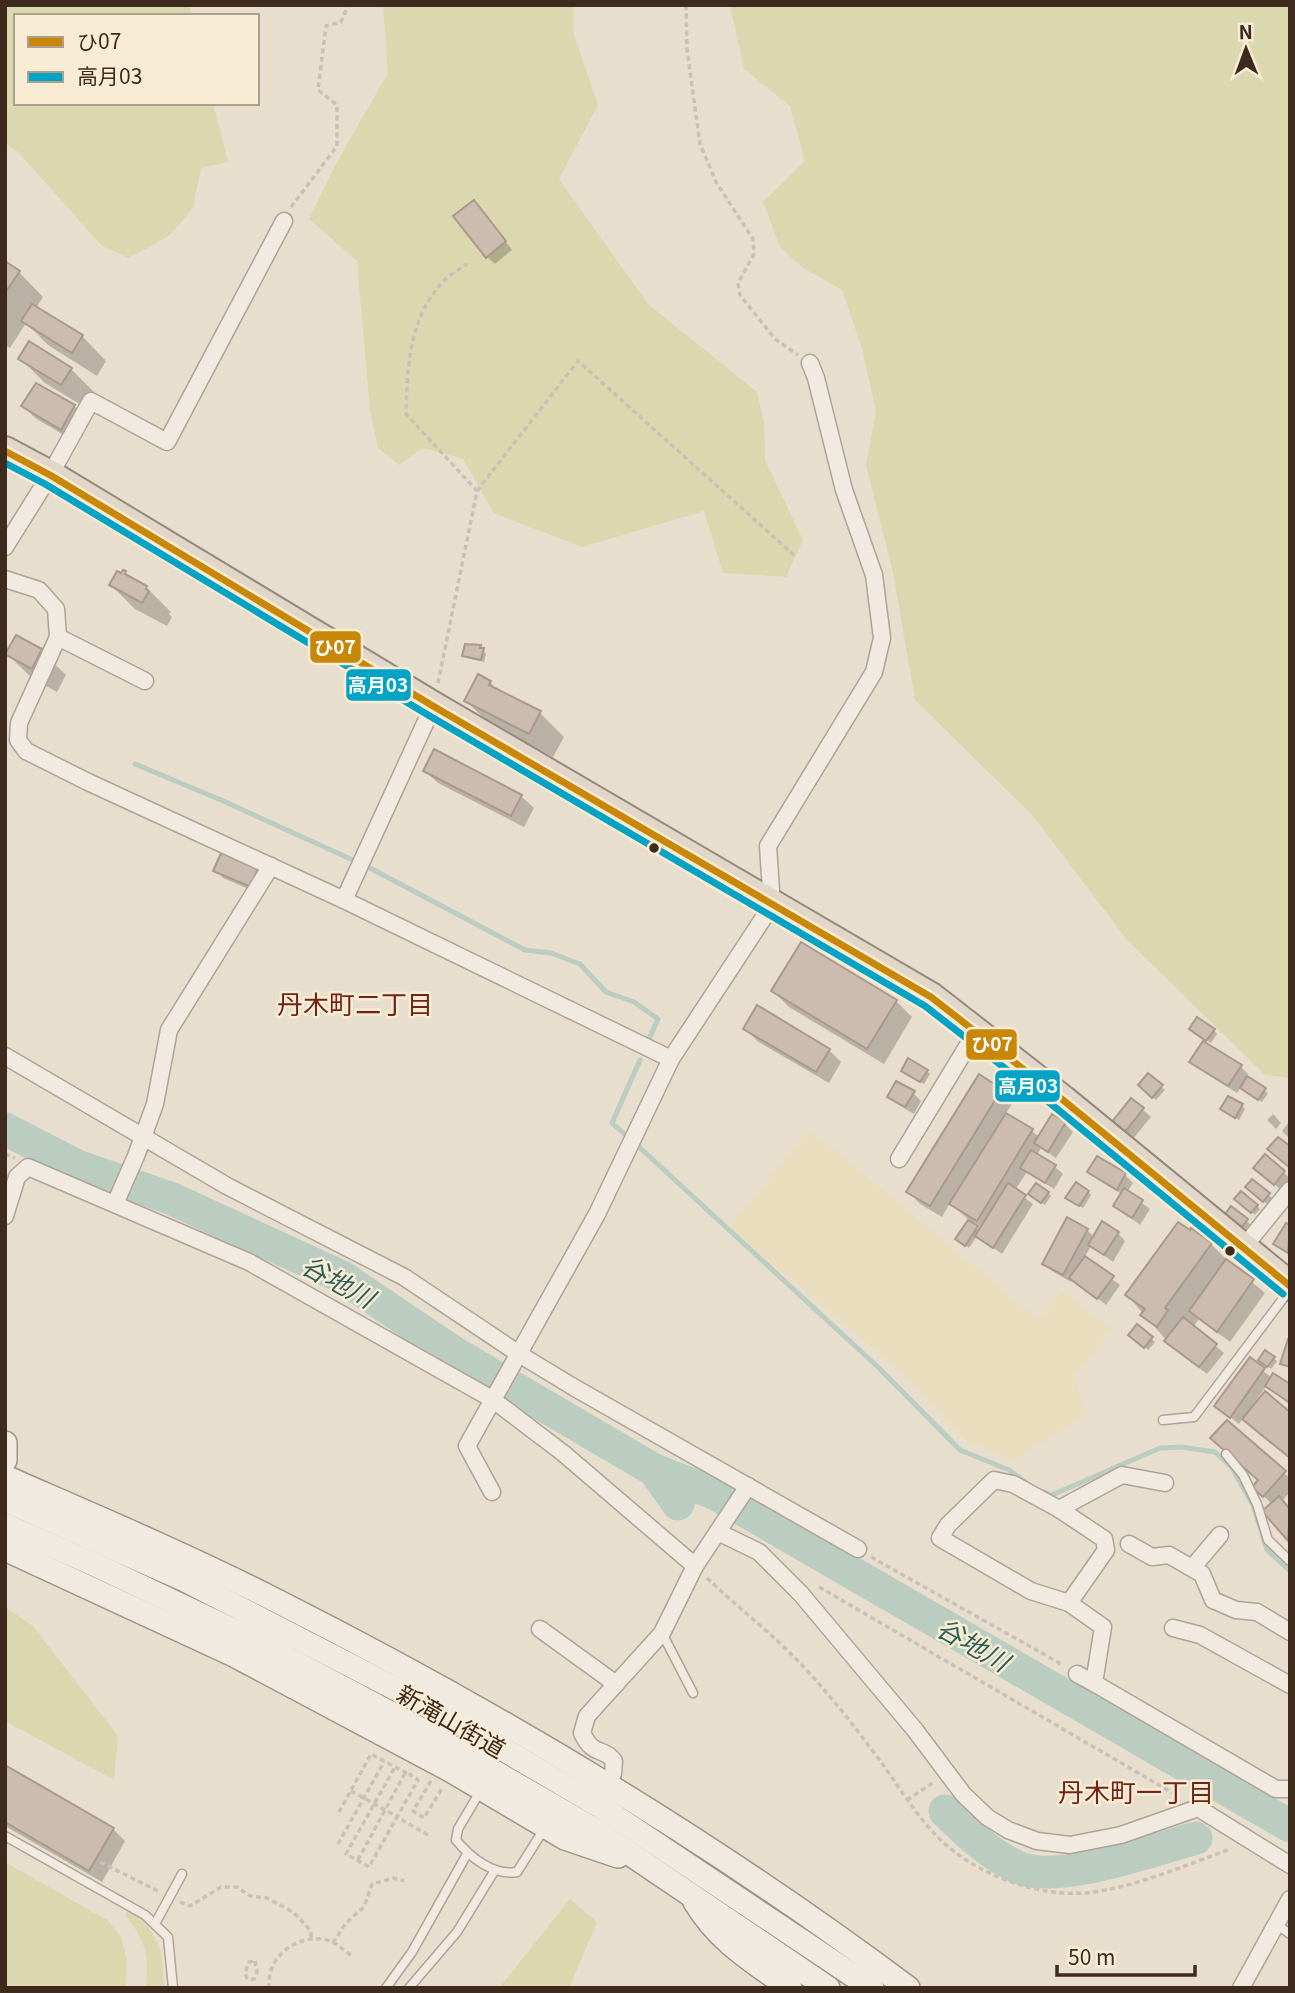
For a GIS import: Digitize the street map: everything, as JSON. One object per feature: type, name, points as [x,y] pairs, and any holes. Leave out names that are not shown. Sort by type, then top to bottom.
[{"type":"highway","points":[[5,451],[50,475],[433,706],[931,997],[1063,1100],[1290,1288]]},
{"type":"main road","points":[[5,1443],[5,1460]]},
{"type":"main road","points":[[5,1477],[268,1597],[362,1645],[554,1752],[750,1877],[908,1988]]},
{"type":"main road","name":"新滝山街道","points":[[5,1500],[196,1586],[433,1708],[598,1805],[872,1988]]},
{"type":"main road","name":"新滝山街道","points":[[5,1525],[174,1601],[336,1684],[529,1791],[595,1830],[828,1988]]},
{"type":"main road","points":[[5,1549],[234,1655],[482,1788],[565,1838],[647,1866]]},
{"type":"main road","points":[[690,1893],[707,1922],[724,1940],[790,1988]]},
{"type":"street","points":[[5,547],[50,475],[91,401],[167,442],[284,221]]},
{"type":"street","points":[[492,1492],[467,1446],[597,1214],[671,1059],[772,905],[768,846],[874,672],[882,638],[873,575],[844,489],[810,363]]},
{"type":"street","points":[[5,579],[39,590],[56,609],[58,637],[19,723],[18,740],[26,751],[344,900],[671,1059]]},
{"type":"street","points":[[58,637],[145,681]]},
{"type":"street","points":[[344,900],[433,706]]},
{"type":"street","points":[[118,1199],[155,1104],[169,1030],[220,952],[271,866]]},
{"type":"street","points":[[900,1159],[975,1032]]},
{"type":"street","points":[[5,1056],[228,1186],[404,1277],[517,1358],[746,1489],[858,1549]]},
{"type":"street","points":[[5,1216],[11,1175],[28,1167],[118,1199],[248,1262],[494,1397],[695,1566]]},
{"type":"street","points":[[1243,1248],[1290,1189]]},
{"type":"street","points":[[1059,1509],[1122,1475],[1166,1483]]},
{"type":"street","points":[[1069,1603],[1106,1550],[1104,1539],[1059,1509],[1013,1485],[994,1480],[948,1524],[940,1538],[1031,1591],[1069,1603],[1103,1627],[1094,1683]]},
{"type":"street","points":[[604,1784],[613,1774],[614,1762],[609,1755],[588,1745],[582,1733],[587,1716],[662,1633],[695,1566],[746,1489]]},
{"type":"street","points":[[721,1528],[759,1552],[800,1594],[915,1730],[947,1774],[987,1817],[1008,1830],[1037,1841],[1070,1846],[1121,1835],[1198,1808],[1290,1865]]},
{"type":"street","points":[[1192,1568],[1220,1535]]},
{"type":"street","points":[[1129,1544],[1152,1558],[1169,1555],[1202,1574],[1213,1600],[1236,1610],[1257,1612],[1290,1632]]},
{"type":"street","points":[[540,1629],[615,1684]]},
{"type":"street","points":[[1173,1629],[1200,1635],[1290,1685]]},
{"type":"street","points":[[1077,1674],[1276,1789],[1290,1789]]},
{"type":"street","points":[[1241,1988],[1283,1929],[1290,1899]]},
{"type":"lane","points":[[1163,1420],[1194,1417],[1290,1288]]},
{"type":"lane","points":[[1226,1454],[1248,1484],[1268,1540],[1290,1562]]},
{"type":"lane","points":[[662,1633],[693,1693]]},
{"type":"lane","points":[[482,1788],[458,1829],[456,1840],[467,1854],[505,1874],[517,1872],[546,1826]]},
{"type":"lane","points":[[5,1836],[145,1915],[155,1924],[168,1937],[173,1988]]},
{"type":"lane","points":[[386,1988],[412,1952],[467,1854]]},
{"type":"lane","points":[[409,1988],[457,1932],[495,1870]]},
{"type":"lane","points":[[155,1924],[182,1874]]},
{"type":"path","points":[[284,221],[337,146],[337,105],[318,90],[326,26],[341,22],[348,5]]},
{"type":"path","points":[[686,5],[687,49],[700,144],[716,182],[753,239],[754,254],[738,283],[740,295],[775,339],[810,363]]},
{"type":"path","points":[[467,264],[442,282],[422,311],[412,343],[406,378],[405,414],[477,491]]},
{"type":"path","points":[[433,706],[477,491],[578,361],[795,556]]},
{"type":"path","points":[[858,1549],[1077,1674]]},
{"type":"path","points":[[815,1585],[1198,1808]]},
{"type":"path","points":[[340,1812],[371,1754],[418,1780],[369,1867],[346,1854],[395,1768]]},
{"type":"path","points":[[338,1844],[384,1762]]},
{"type":"path","points":[[358,1860],[385,1810],[407,1774],[413,1769]]},
{"type":"path","points":[[907,1800],[947,1774]]},
{"type":"path","points":[[432,1780],[413,1811],[424,1818],[447,1780]]},
{"type":"path","points":[[351,1791],[428,1835]]},
{"type":"path","points":[[100,1861],[190,1906],[215,1890],[237,1887],[250,1896],[267,1898],[294,1913],[311,1931],[311,1940]]},
{"type":"path","points":[[333,1943],[346,1923],[364,1907],[372,1884],[394,1878],[404,1881]]},
{"type":"path","points":[[269,1988],[271,1967],[277,1958],[296,1943],[311,1940],[333,1943],[353,1957]]},
{"type":"path","points":[[249,1962],[257,1962],[257,1972],[254,1979],[247,1978],[249,1962]]},
{"type":"shaded area","points":[[5,5],[189,5],[191,14],[14,14],[14,105],[214,105],[228,162],[201,168],[193,208],[170,235],[129,258],[102,246],[18,152],[5,143]]},
{"type":"shaded area","points":[[383,5],[574,5],[573,32],[598,105],[559,179],[648,304],[757,392],[764,422],[765,460],[803,540],[786,577],[723,573],[704,511],[582,547],[494,513],[463,459],[423,448],[399,465],[378,448],[370,411],[357,261],[309,219],[337,162],[388,73]]},
{"type":"shaded area","points":[[730,5],[1290,5],[1290,1078],[1265,1075],[1127,940],[1033,816],[915,700],[893,572],[866,465],[876,411],[862,348],[842,290],[803,268],[780,247],[763,202],[805,161],[790,106],[744,69]]},
{"type":"shaded area","points":[[810,1129],[1039,1320],[1063,1291],[1112,1329],[1075,1376],[1085,1416],[1013,1460],[966,1441],[908,1378],[730,1227]]},
{"type":"shaded area","points":[[5,1607],[33,1626],[118,1736],[114,1780],[5,1721]]},
{"type":"shaded area","points":[[5,1862],[107,1920],[121,1937],[127,1959],[124,1988],[5,1988]]},
{"type":"shaded area","points":[[570,1899],[597,1922],[569,1988],[499,1988]]},
{"type":"shaded area","points":[[129,1909],[147,1926],[158,1943],[164,1988],[146,1988],[146,1958],[141,1940],[125,1915]]},
{"type":"building","points":[[474,200],[506,241],[486,258],[453,216]]},
{"type":"building","points":[[5,261],[20,271],[5,293]]},
{"type":"building","points":[[32,304],[83,335],[72,353],[21,321]]},
{"type":"building","points":[[29,341],[72,368],[61,385],[18,359]]},
{"type":"building","points":[[36,383],[75,405],[61,430],[21,406]]},
{"type":"building","points":[[117,571],[121,573],[126,571],[125,574],[147,586],[149,591],[142,603],[109,585]]},
{"type":"building","points":[[16,635],[42,649],[32,669],[5,654]]},
{"type":"building","points":[[465,644],[481,645],[480,648],[484,648],[481,660],[462,656]]},
{"type":"building","points":[[478,674],[491,681],[489,685],[541,711],[529,734],[464,701]]},
{"type":"building","points":[[434,749],[522,795],[511,816],[423,771]]},
{"type":"building","points":[[222,851],[258,867],[251,887],[213,871]]},
{"type":"building","points":[[801,942],[897,1000],[867,1049],[771,991]]},
{"type":"building","points":[[757,1005],[830,1049],[816,1072],[743,1029]]},
{"type":"building","points":[[1197,1017],[1215,1029],[1206,1041],[1189,1029]]},
{"type":"building","points":[[1203,1041],[1242,1065],[1228,1086],[1189,1062]]},
{"type":"building","points":[[908,1058],[928,1070],[920,1082],[901,1071]]},
{"type":"building","points":[[1148,1073],[1163,1085],[1152,1098],[1138,1085]]},
{"type":"building","points":[[979,1074],[1002,1089],[930,1206],[906,1192]]},
{"type":"building","points":[[1247,1076],[1266,1088],[1258,1100],[1240,1088]]},
{"type":"building","points":[[896,1081],[915,1091],[905,1107],[887,1097]]},
{"type":"building","points":[[1228,1096],[1243,1104],[1235,1118],[1220,1109]]},
{"type":"building","points":[[1131,1098],[1144,1108],[1124,1133],[1111,1123]]},
{"type":"building","points":[[1006,1113],[1033,1129],[977,1221],[949,1204]]},
{"type":"building","points":[[1052,1114],[1066,1122],[1048,1152],[1034,1143]]},
{"type":"building","points":[[1278,1137],[1290,1146],[1289,1167],[1267,1149]]},
{"type":"building","points":[[1031,1150],[1056,1165],[1045,1183],[1020,1168]]},
{"type":"building","points":[[1265,1154],[1285,1171],[1274,1185],[1253,1168]]},
{"type":"building","points":[[1097,1156],[1126,1173],[1117,1190],[1087,1172]]},
{"type":"building","points":[[1252,1179],[1270,1193],[1263,1202],[1245,1187]]},
{"type":"building","points":[[1076,1182],[1089,1191],[1079,1206],[1065,1198]]},
{"type":"building","points":[[1008,1183],[1026,1195],[993,1248],[975,1236]]},
{"type":"building","points":[[1036,1183],[1049,1192],[1041,1203],[1028,1194]]},
{"type":"building","points":[[1124,1188],[1143,1200],[1132,1218],[1113,1206]]},
{"type":"building","points":[[1241,1191],[1258,1205],[1251,1213],[1234,1199]]},
{"type":"building","points":[[1231,1206],[1248,1219],[1242,1227],[1225,1214]]},
{"type":"building","points":[[1067,1217],[1088,1229],[1063,1275],[1042,1264]]},
{"type":"building","points":[[968,1220],[978,1226],[965,1246],[955,1239]]},
{"type":"building","points":[[1102,1221],[1119,1232],[1104,1255],[1088,1245]]},
{"type":"building","points":[[1178,1222],[1212,1243],[1165,1308],[1168,1310],[1157,1327],[1140,1315],[1145,1309],[1125,1295]]},
{"type":"building","points":[[1286,1223],[1290,1225],[1288,1253],[1273,1244]]},
{"type":"building","points":[[1085,1256],[1114,1276],[1097,1299],[1069,1278]]},
{"type":"building","points":[[1226,1259],[1254,1279],[1217,1332],[1189,1311]]},
{"type":"building","points":[[1183,1317],[1217,1344],[1199,1367],[1164,1341]]},
{"type":"building","points":[[1137,1324],[1153,1337],[1144,1348],[1128,1335]]},
{"type":"building","points":[[1290,1339],[1290,1367],[1280,1364]]},
{"type":"building","points":[[1265,1350],[1275,1357],[1267,1367],[1258,1360]]},
{"type":"building","points":[[1250,1357],[1265,1368],[1230,1418],[1214,1406]]},
{"type":"building","points":[[1273,1373],[1290,1384],[1290,1403],[1265,1386]]},
{"type":"building","points":[[1265,1391],[1290,1412],[1290,1458],[1242,1419]]},
{"type":"building","points":[[1227,1420],[1286,1471],[1263,1497],[1252,1487],[1258,1480],[1210,1438]]},
{"type":"building","points":[[1279,1496],[1290,1509],[1288,1541],[1262,1511]]},
{"type":"building","points":[[5,1765],[114,1828],[89,1871],[5,1822]]},
{"type":"waterway","points":[[135,764],[355,861]]},
{"type":"waterway","points":[[370,868],[525,950],[551,953],[580,964],[606,992],[634,1002],[658,1019],[647,1044]]},
{"type":"waterway","points":[[629,1138],[612,1123],[640,1060]]},
{"type":"waterway","name":"谷地川","points":[[5,1129],[77,1166],[170,1198],[342,1277],[453,1352],[654,1470],[678,1504]]},
{"type":"waterway","points":[[637,1145],[880,1369],[960,1450],[1009,1470],[1032,1487]]},
{"type":"waterway","points":[[1041,1491],[1052,1495],[1160,1448],[1181,1447],[1215,1452],[1232,1468],[1253,1505],[1267,1550],[1290,1571]]},
{"type":"waterway","name":"谷地川","points":[[654,1470],[716,1494],[1290,1826]]},
{"type":"waterway","name":"谷地川","points":[[945,1811],[987,1849],[1017,1867],[1034,1871],[1056,1872],[1105,1864],[1196,1838]]},
{"type":"transit line","name":"ひ07","points":[[5,451],[50,475],[433,706],[931,997],[1063,1100],[1290,1286]]},
{"type":"transit line","name":"高月03","points":[[5,463],[45,484],[428,715],[925,1006],[1056,1108],[1283,1294]]},
{"type":"district","name":"丹木町二丁目","points":[[355,1002]]},
{"type":"district","name":"丹木町一丁目","points":[[1136,1790]]}]
